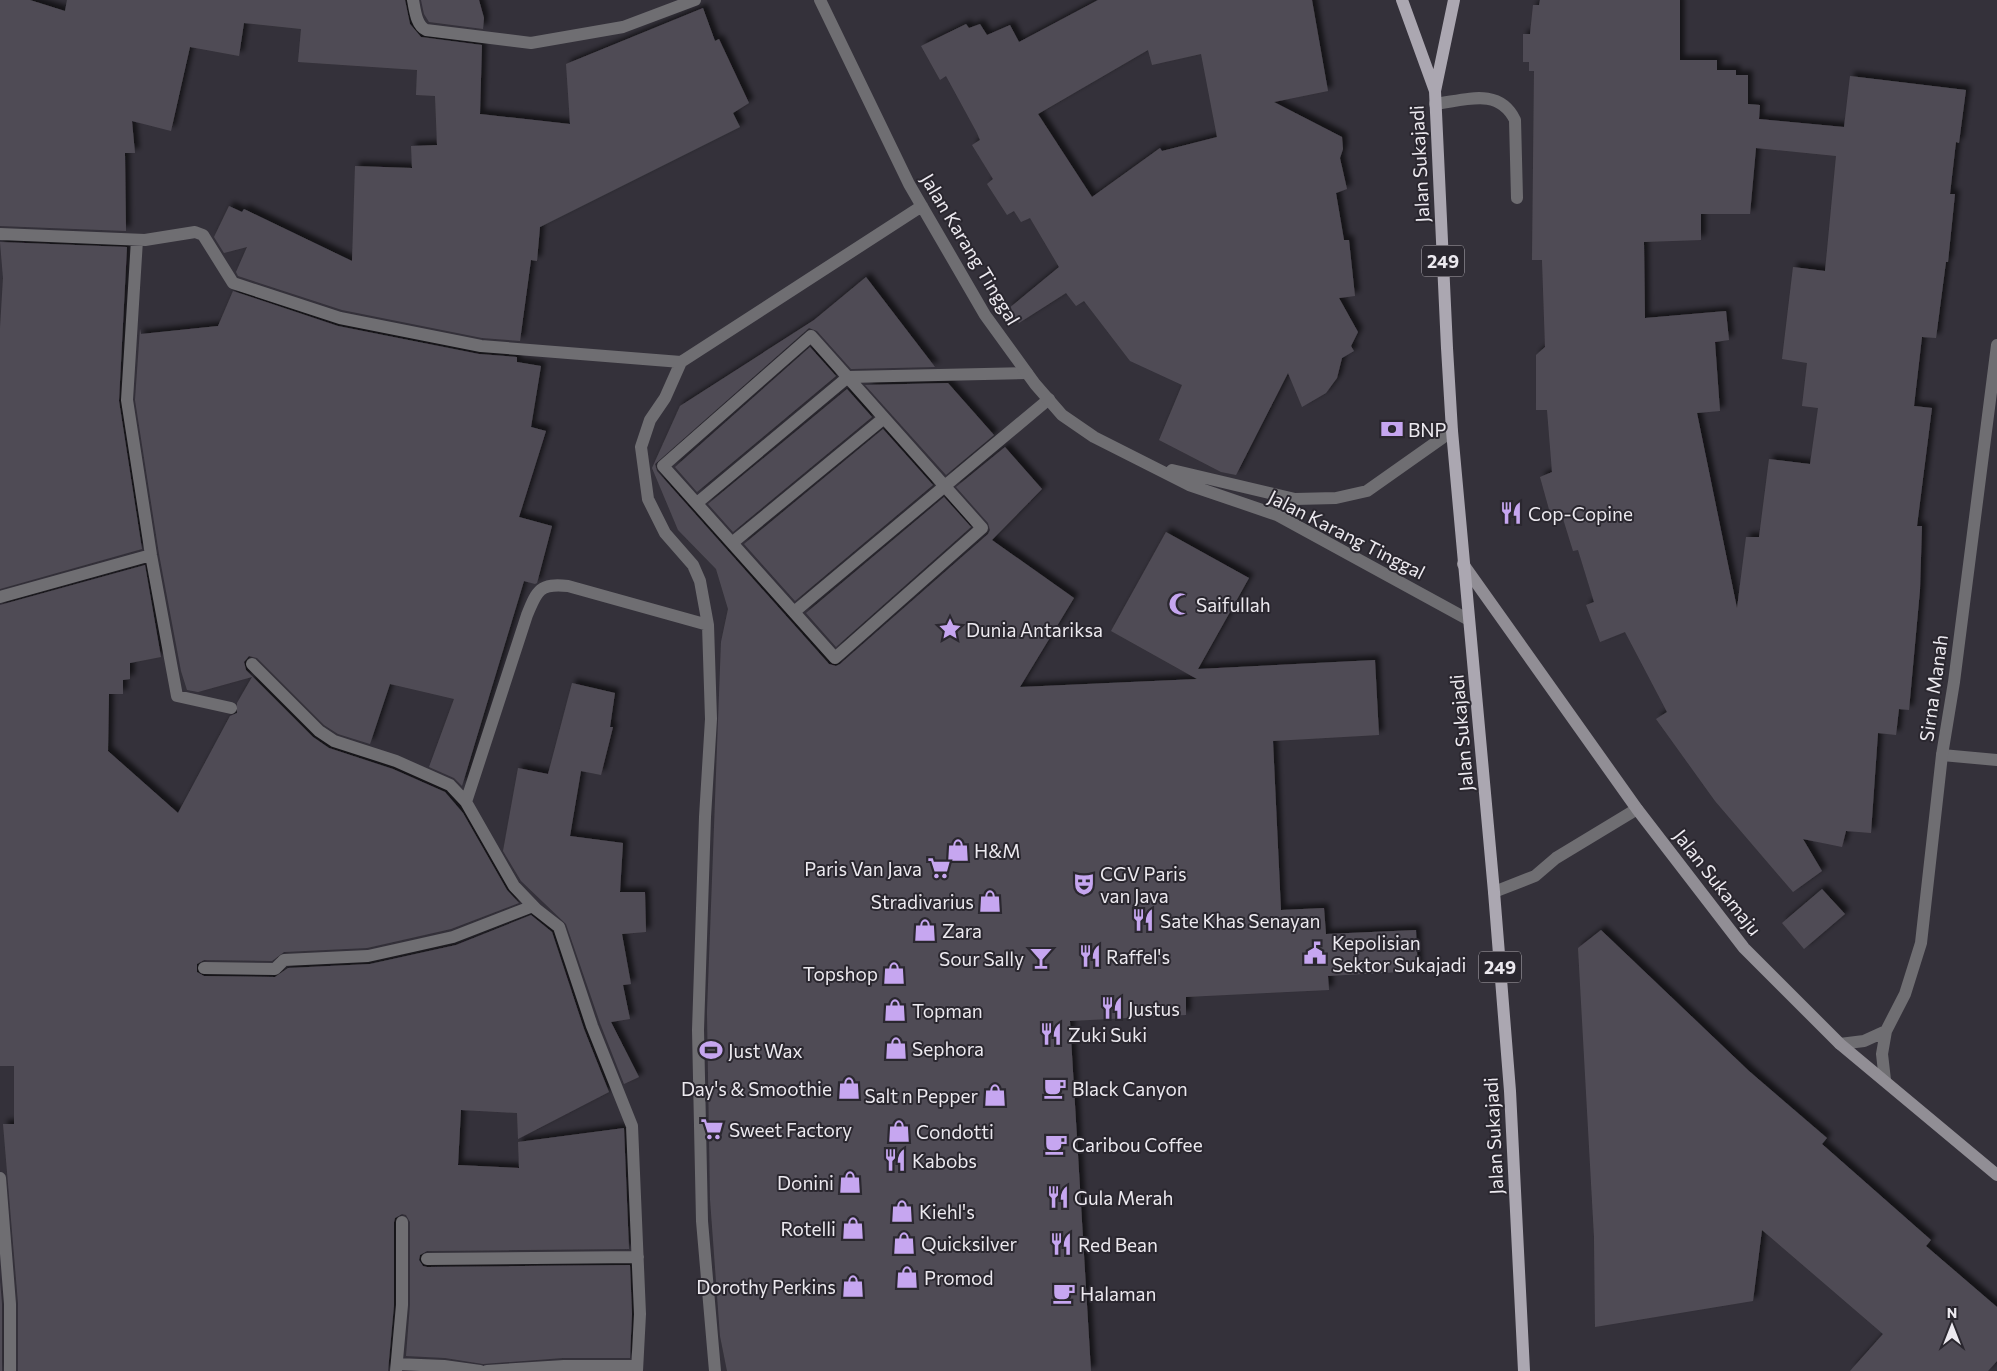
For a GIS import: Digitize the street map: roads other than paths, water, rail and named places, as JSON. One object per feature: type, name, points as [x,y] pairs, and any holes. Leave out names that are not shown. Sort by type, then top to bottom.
[{"type":"main road","name":"Jalan Sukajadi","points":[[1402,0],[1435,97]]},
{"type":"main road","name":"Jalan Sukajadi","points":[[1454,0],[1435,97],[1452,432],[1494,892],[1510,1091],[1524,1371]]},
{"type":"main road","name":"Jalan Sukamaju","points":[[1464,564],[1637,809],[1744,948],[1840,1044],[1997,1175]]},
{"type":"street","points":[[413,0],[415,13],[422,28],[426,30],[531,43],[623,27],[695,0]]},
{"type":"street","name":"Jalan Karang Tinggal","points":[[820,0],[922,206],[985,315],[1027,373],[1062,414],[1094,437],[1189,485],[1277,515],[1469,620]]},
{"type":"street","points":[[1435,97],[1483,98],[1500,101],[1510,109],[1515,120],[1517,198]]},
{"type":"street","points":[[715,1371],[702,1221],[698,1030],[705,817],[711,719],[708,625],[700,581],[693,565],[665,533],[648,499],[641,447],[650,420],[665,398],[681,362],[922,206]]},
{"type":"street","points":[[0,234],[137,240],[195,232],[203,235],[233,283],[340,318],[481,346],[681,362]]},
{"type":"street","points":[[137,240],[127,400],[151,555],[177,696],[231,708]]},
{"type":"street","points":[[811,336],[848,377],[982,528],[834,658],[663,466],[811,336]]},
{"type":"street","name":"Sirna Manah","points":[[1885,1080],[1882,1054],[1886,1031],[1906,994],[1921,943],[1942,755],[1954,682],[1997,345]]},
{"type":"street","points":[[696,503],[848,377],[1027,373]]},
{"type":"street","points":[[794,612],[1049,399]]},
{"type":"street","points":[[732,543],[884,418]]},
{"type":"street","name":"Jalan Karang Tinggal","points":[[1150,465],[1294,499],[1336,498],[1367,491],[1452,432]]},
{"type":"street","points":[[0,597],[151,555]]},
{"type":"street","points":[[466,802],[527,615],[534,598],[543,587],[550,584],[568,586],[708,625]]},
{"type":"street","points":[[252,664],[319,731],[334,741],[396,761],[447,783],[466,802],[514,886],[533,906],[559,927],[592,1026],[630,1117],[640,1314],[637,1368],[564,1366],[487,1371]]},
{"type":"street","points":[[1942,755],[1997,760]]},
{"type":"street","points":[[1494,892],[1535,876],[1556,858],[1637,809]]},
{"type":"street","points":[[204,968],[275,969],[284,960],[368,956],[453,937],[533,906]]},
{"type":"street","points":[[1840,1044],[1864,1041],[1886,1031]]},
{"type":"street","points":[[0,1178],[10,1304],[10,1371]]},
{"type":"street","points":[[402,1222],[402,1305],[397,1367],[444,1366],[480,1371]]},
{"type":"street","points":[[427,1259],[638,1257]]},
{"type":"place","name":"BNP","points":[[1392,429]]},
{"type":"place","name":"Cop-Copine","points":[[1511,513]]},
{"type":"place","name":"Saifullah","points":[[1180,604]]},
{"type":"place","name":"Dunia Antariksa","points":[[950,629]]},
{"type":"place","name":"H&M","points":[[958,850]]},
{"type":"place","name":"Paris Van Java","points":[[939,868]]},
{"type":"place","name":"CGV Paris van Java","points":[[1084,884]]},
{"type":"place","name":"Stradivarius","points":[[990,901]]},
{"type":"place","name":"Sate Khas Senayan","points":[[1143,920]]},
{"type":"place","name":"Zara","points":[[925,930]]},
{"type":"place","name":"Kepolisian Sektor Sukajadi","points":[[1315,953]]},
{"type":"place","name":"Raffel's","points":[[1090,956]]},
{"type":"place","name":"Sour Sally","points":[[1041,958]]},
{"type":"place","name":"Topshop","points":[[894,973]]},
{"type":"place","name":"Justus","points":[[1112,1008]]},
{"type":"place","name":"Topman","points":[[895,1010]]},
{"type":"place","name":"Zuki Suki","points":[[1051,1034]]},
{"type":"place","name":"Sephora","points":[[896,1048]]},
{"type":"place","name":"Just Wax","points":[[711,1050]]},
{"type":"place","name":"Day's & Smoothie","points":[[849,1088]]},
{"type":"place","name":"Black Canyon","points":[[1055,1088]]},
{"type":"place","name":"Salt n Pepper","points":[[995,1095]]},
{"type":"place","name":"Sweet Factory","points":[[712,1129]]},
{"type":"place","name":"Condotti","points":[[899,1131]]},
{"type":"place","name":"Caribou Coffee","points":[[1056,1144]]},
{"type":"place","name":"Kabobs","points":[[895,1160]]},
{"type":"place","name":"Donini","points":[[850,1182]]},
{"type":"place","name":"Gula Merah","points":[[1058,1197]]},
{"type":"place","name":"Kiehl's","points":[[902,1211]]},
{"type":"place","name":"Rotelli","points":[[853,1228]]},
{"type":"place","name":"Quicksilver","points":[[904,1243]]},
{"type":"place","name":"Red Bean","points":[[1061,1244]]},
{"type":"place","name":"Promod","points":[[907,1277]]},
{"type":"place","name":"Dorothy Perkins","points":[[853,1286]]},
{"type":"place","name":"Halaman","points":[[1064,1293]]}]
